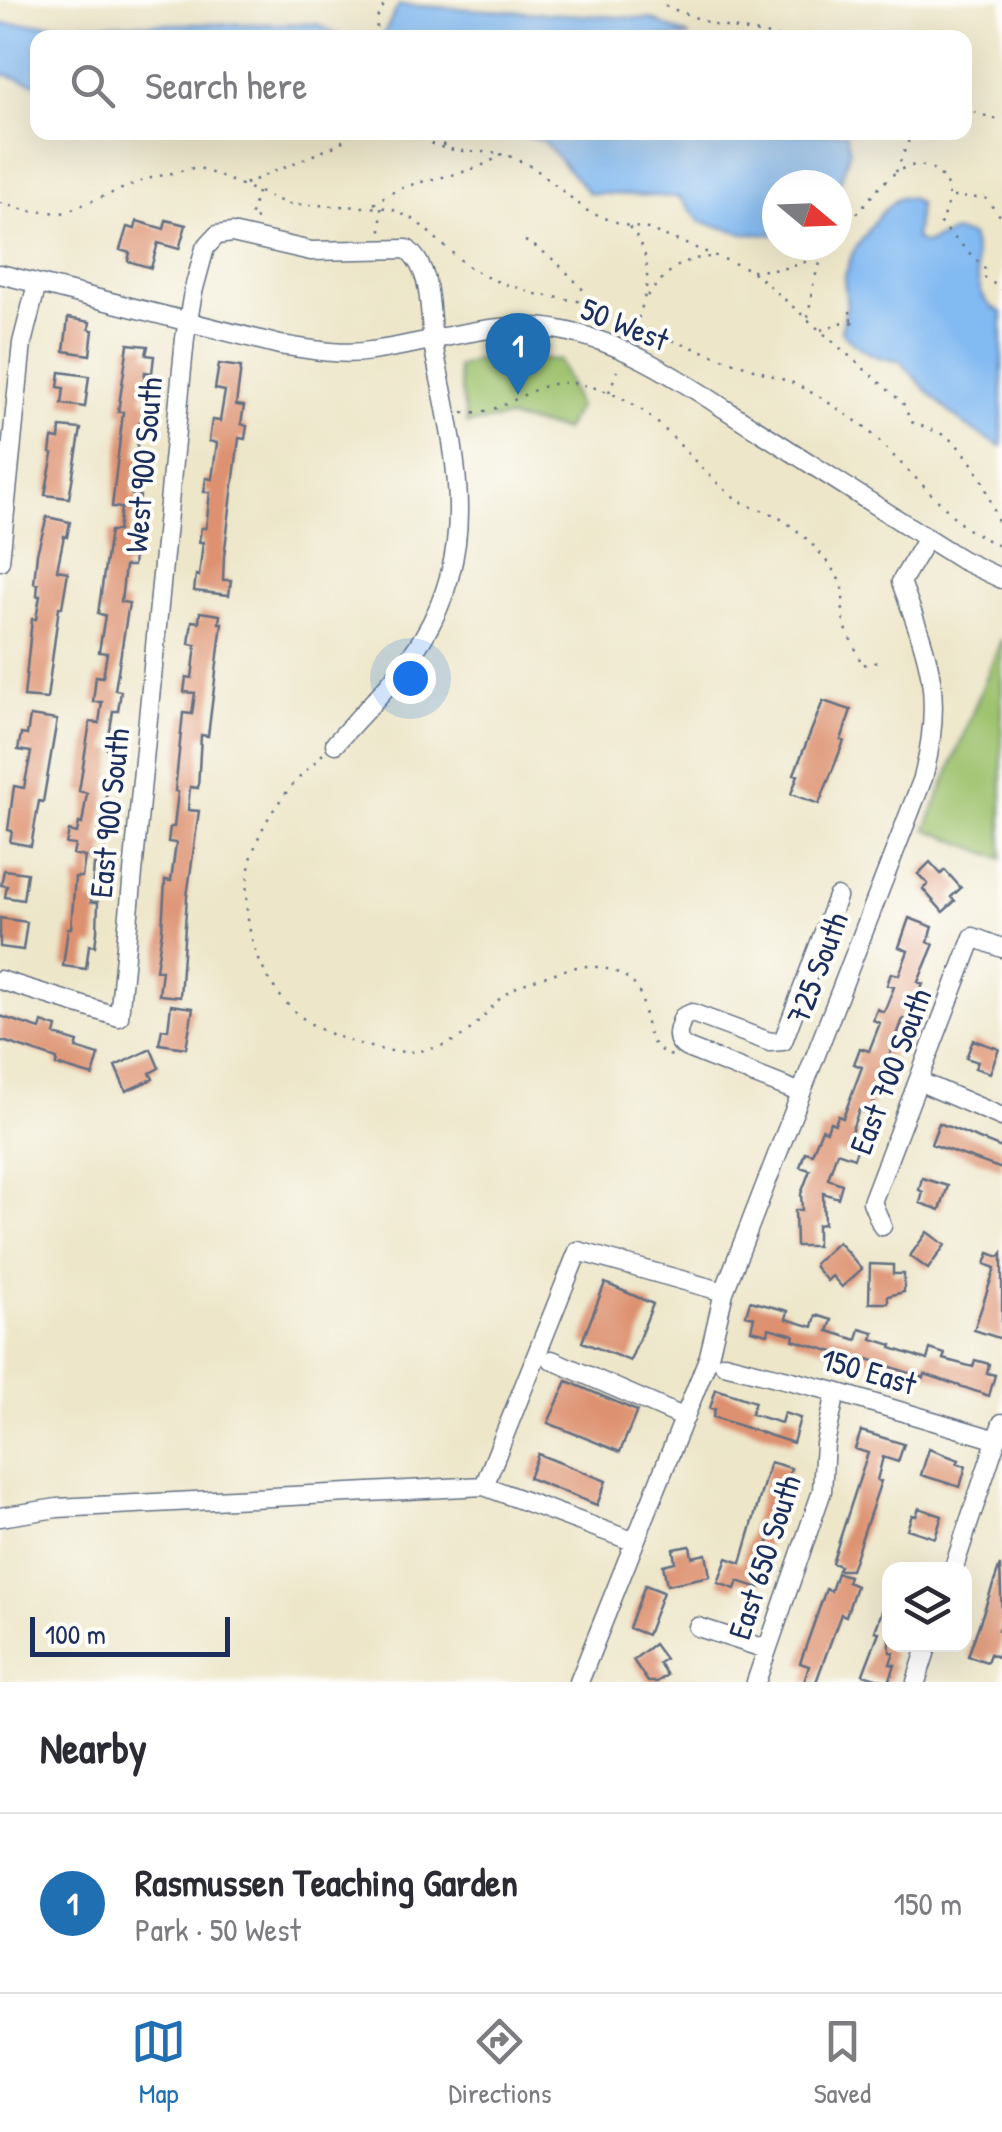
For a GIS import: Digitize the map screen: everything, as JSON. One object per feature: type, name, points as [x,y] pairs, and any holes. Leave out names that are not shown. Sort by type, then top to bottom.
[{"type":"street","name":"West 900 South","points":[[159,615],[188,320],[205,248],[217,235],[232,233],[310,251],[382,251]]},
{"type":"street","points":[[336,744],[415,650],[436,613],[448,581],[460,505],[459,477],[432,337],[429,296],[416,256],[407,249],[382,251]]},
{"type":"street","name":"50 West","points":[[0,274],[322,351],[369,352],[432,337],[511,326],[559,330],[615,346],[670,374],[962,560],[1002,578]]},
{"type":"street","points":[[0,561],[22,343],[37,284]]},
{"type":"street","name":"725 South","points":[[580,1682],[686,1418],[718,1328],[718,1308],[923,778],[935,714],[933,685],[901,582],[927,538]]},
{"type":"street","name":"East 900 South","points":[[0,980],[119,1017],[159,615]]},
{"type":"street","points":[[801,1094],[693,1051],[677,1039],[683,1017],[692,1014],[770,1042],[785,1039],[838,896]]},
{"type":"street","name":"East 700 South","points":[[882,1226],[872,1202],[973,937],[1002,948]]},
{"type":"street","points":[[918,1081],[1002,1116]]},
{"type":"street","points":[[484,1486],[578,1250],[724,1292]]},
{"type":"street","points":[[552,1360],[686,1418]]},
{"type":"street","name":"150 East","points":[[724,1364],[999,1431]]},
{"type":"street","name":"East 650 South","points":[[756,1682],[822,1491],[836,1392]]},
{"type":"street","points":[[956,1562],[999,1431]]},
{"type":"street","points":[[0,1517],[76,1507],[484,1486],[635,1542]]},
{"type":"street","points":[[698,1627],[766,1649]]},
{"type":"street","points":[[916,1682],[925,1652]]},
{"type":"path","points":[[377,30],[376,20],[384,4]]},
{"type":"path","points":[[666,6],[716,25],[743,30]]},
{"type":"path","points":[[972,112],[1002,122]]},
{"type":"path","points":[[244,184],[344,140]]},
{"type":"path","points":[[423,140],[442,148],[516,157],[549,178],[590,213],[648,229],[751,270],[903,404],[911,422],[954,442],[983,481],[1002,532]]},
{"type":"path","points":[[442,148],[444,140]]},
{"type":"path","points":[[852,221],[895,173],[909,140]]},
{"type":"path","points":[[372,205],[431,177],[481,168],[503,153]]},
{"type":"path","points":[[895,173],[926,166],[942,178],[952,198],[949,210],[939,222],[988,272],[985,278],[1002,288]]},
{"type":"path","points":[[0,203],[48,214],[62,213],[166,173],[197,167],[288,204],[380,206],[414,220],[466,266],[490,278],[536,294],[596,304]]},
{"type":"path","points":[[250,218],[257,191]]},
{"type":"path","points":[[952,198],[985,198],[1002,218]]},
{"type":"path","points":[[380,206],[382,251]]},
{"type":"path","points":[[628,226],[638,236],[646,261],[645,299],[638,319]]},
{"type":"path","points":[[525,241],[540,248],[612,316],[793,382],[820,397],[864,427],[964,526],[1002,548]]},
{"type":"path","points":[[645,299],[672,268],[698,257],[716,257]]},
{"type":"path","points":[[751,270],[782,269],[804,260]]},
{"type":"path","points":[[808,318],[822,260]]},
{"type":"path","points":[[850,312],[854,326]]},
{"type":"path","points":[[820,330],[852,319]]},
{"type":"path","points":[[608,392],[617,371]]},
{"type":"path","points":[[446,410],[480,414],[494,411],[523,394],[560,383],[608,392],[648,412],[741,502],[774,515],[796,530],[838,578],[845,598],[845,623],[862,666],[884,661]]},
{"type":"path","points":[[336,744],[300,775],[268,815],[254,850],[248,881],[248,928],[259,959],[282,998],[302,1019],[358,1044],[414,1053],[469,1031],[514,989],[563,970],[589,966],[617,973],[635,984],[643,997],[646,1030],[661,1052],[680,1058],[693,1051]]},
{"type":"green space","points":[[532,357],[560,361],[578,407],[564,430],[507,418],[467,424],[457,367],[475,360]]},
{"type":"green space","points":[[1002,638],[1002,859],[926,829]]},
{"type":"water","points":[[399,5],[651,19],[675,30],[386,30]]},
{"type":"water","points":[[0,24],[316,24],[328,30],[30,30],[30,82],[0,73]]},
{"type":"water","points":[[540,140],[848,140],[850,150],[844,170],[762,170],[762,234],[701,222],[679,197],[589,193]]},
{"type":"water","points":[[898,198],[910,198],[919,204],[915,239],[924,244],[954,232],[971,236],[981,291],[992,307],[1002,312],[1002,446],[959,420],[900,361],[868,352],[841,331],[847,305],[844,279],[853,252],[880,214]]},
{"type":"building","points":[[166,220],[186,225],[179,249],[158,243],[151,268],[128,261],[130,253],[120,250],[127,227],[135,229],[137,221],[164,229]]},
{"type":"building","points":[[68,318],[90,322],[90,355],[64,351]]},
{"type":"building","points":[[128,344],[148,346],[146,355],[154,356],[152,373],[145,372],[142,400],[149,401],[146,422],[140,421],[136,456],[144,457],[142,473],[135,472],[132,495],[140,496],[137,517],[132,516],[129,545],[135,545],[133,566],[125,566],[121,602],[129,603],[115,690],[121,691],[118,711],[113,711],[107,749],[115,750],[97,843],[105,844],[102,866],[94,865],[91,902],[98,902],[97,932],[95,946],[89,945],[86,969],[63,966],[75,877],[82,877],[85,857],[73,854],[75,845],[66,844],[69,831],[77,833],[79,823],[82,824],[87,793],[79,791],[90,722],[99,723],[102,702],[93,702],[96,676],[103,677],[107,653],[99,652],[105,615],[98,614],[110,531],[118,531],[121,508],[112,507],[123,412],[118,412]]},
{"type":"building","points":[[219,364],[241,367],[236,405],[244,406],[241,424],[247,426],[245,439],[239,438],[224,556],[223,580],[231,580],[229,595],[194,591],[203,542],[199,542],[201,528],[206,528],[210,492],[204,492],[206,478],[212,479],[217,443],[209,441],[212,420],[220,421],[225,391],[215,389]]},
{"type":"building","points":[[60,372],[89,376],[85,407],[62,404]]},
{"type":"building","points":[[60,427],[81,429],[69,498],[45,495],[52,438],[59,439]]},
{"type":"building","points":[[47,517],[70,522],[57,570],[68,572],[59,607],[47,699],[24,697],[32,619],[36,619],[40,596],[38,584],[34,583],[37,553]]},
{"type":"building","points":[[200,612],[220,615],[222,623],[208,736],[201,735],[198,788],[190,787],[188,810],[199,811],[187,897],[180,997],[159,995],[162,970],[156,970],[165,880],[171,881],[176,843],[168,842],[170,827],[174,827],[183,713],[192,714],[195,693],[184,692],[186,677],[192,678],[196,645],[189,644],[192,621],[199,622]]},
{"type":"building","points":[[823,701],[851,710],[841,740],[844,741],[819,804],[791,794],[798,775],[794,774]]},
{"type":"building","points":[[30,716],[57,720],[31,846],[10,842],[12,831],[8,830],[14,786],[24,788],[31,752],[18,750],[21,734],[27,735]]},
{"type":"building","points":[[930,862],[941,874],[945,870],[961,888],[943,912],[923,889],[928,884],[918,874]]},
{"type":"building","points":[[4,870],[27,873],[23,900],[5,897],[7,886],[1,885]]},
{"type":"building","points":[[0,918],[27,922],[23,950],[0,947]]},
{"type":"building","points":[[909,918],[933,927],[928,942],[934,944],[918,982],[923,984],[908,1021],[903,1019],[889,1057],[893,1059],[869,1114],[859,1110],[851,1132],[862,1136],[854,1158],[837,1152],[828,1179],[842,1184],[838,1198],[823,1193],[824,1224],[817,1225],[817,1246],[796,1246],[795,1210],[802,1210],[801,1194],[810,1170],[800,1167],[805,1152],[812,1154],[822,1129],[827,1131],[838,1116],[843,1118],[862,1067],[854,1064],[860,1048],[869,1051],[880,1023],[873,1020],[877,1009],[884,1012],[894,987],[887,985],[891,973],[899,975],[908,951],[899,947]]},
{"type":"building","points":[[171,1005],[193,1008],[186,1048],[159,1044],[162,1029],[168,1030]]},
{"type":"building","points":[[0,1016],[40,1029],[42,1022],[57,1027],[55,1035],[78,1042],[76,1048],[99,1055],[93,1076],[56,1065],[57,1059],[0,1040]]},
{"type":"building","points":[[973,1040],[999,1049],[990,1073],[975,1068],[978,1062],[966,1058]]},
{"type":"building","points":[[151,1049],[159,1068],[150,1073],[153,1079],[126,1091],[115,1066]]},
{"type":"building","points":[[939,1123],[1002,1148],[1002,1169],[931,1144]]},
{"type":"building","points":[[922,1178],[948,1186],[940,1210],[920,1203]]},
{"type":"building","points":[[927,1232],[945,1245],[928,1269],[910,1256]]},
{"type":"building","points":[[838,1242],[862,1269],[842,1287],[832,1276],[827,1281],[815,1267]]},
{"type":"building","points":[[989,1253],[999,1257],[1002,1253],[1002,1339],[974,1330],[995,1268],[985,1264]]},
{"type":"building","points":[[870,1264],[893,1265],[893,1274],[904,1274],[904,1292],[888,1296],[888,1303],[869,1303]]},
{"type":"building","points":[[605,1283],[653,1304],[630,1361],[582,1342]]},
{"type":"building","points":[[750,1301],[788,1311],[786,1319],[813,1327],[816,1315],[832,1320],[828,1331],[857,1340],[860,1329],[874,1333],[872,1339],[927,1360],[930,1349],[945,1354],[943,1359],[973,1367],[975,1360],[989,1364],[987,1373],[995,1375],[989,1396],[925,1374],[924,1378],[793,1340],[794,1335],[769,1328],[768,1334],[751,1330],[754,1317],[746,1315]]},
{"type":"building","points":[[567,1381],[637,1411],[620,1452],[548,1423]]},
{"type":"building","points":[[716,1389],[755,1402],[751,1414],[781,1423],[784,1413],[800,1418],[793,1443],[713,1417],[715,1409],[710,1408]]},
{"type":"building","points":[[861,1431],[904,1444],[898,1462],[883,1457],[877,1480],[881,1481],[851,1570],[838,1570],[840,1566],[832,1563],[868,1453],[855,1449]]},
{"type":"building","points":[[929,1449],[966,1466],[960,1487],[921,1475]]},
{"type":"building","points":[[538,1454],[606,1481],[597,1505],[529,1478]]},
{"type":"building","points":[[770,1462],[791,1468],[760,1569],[765,1570],[759,1588],[738,1581],[735,1589],[718,1583],[727,1558],[741,1563]]},
{"type":"building","points":[[919,1508],[942,1516],[935,1538],[907,1529]]},
{"type":"building","points":[[690,1546],[692,1557],[706,1554],[710,1576],[667,1585],[663,1565],[675,1562],[673,1549]]},
{"type":"building","points":[[1000,1565],[1002,1620],[998,1630],[1002,1632],[1002,1642],[997,1657],[990,1654],[987,1662],[968,1656]]},
{"type":"building","points":[[837,1573],[849,1576],[847,1582],[856,1586],[846,1616],[841,1614],[816,1682],[804,1682],[809,1666],[800,1663],[826,1589],[831,1591]]},
{"type":"building","points":[[645,1585],[663,1592],[647,1635],[629,1628]]},
{"type":"building","points":[[882,1611],[882,1652],[894,1653],[890,1664],[895,1665],[889,1682],[863,1674],[879,1632],[875,1631]]},
{"type":"building","points":[[654,1644],[665,1659],[659,1663],[667,1675],[657,1682],[648,1682],[633,1660]]},
{"type":"place","name":"Rasmussen Teaching Garden","points":[[518,395]]}]
